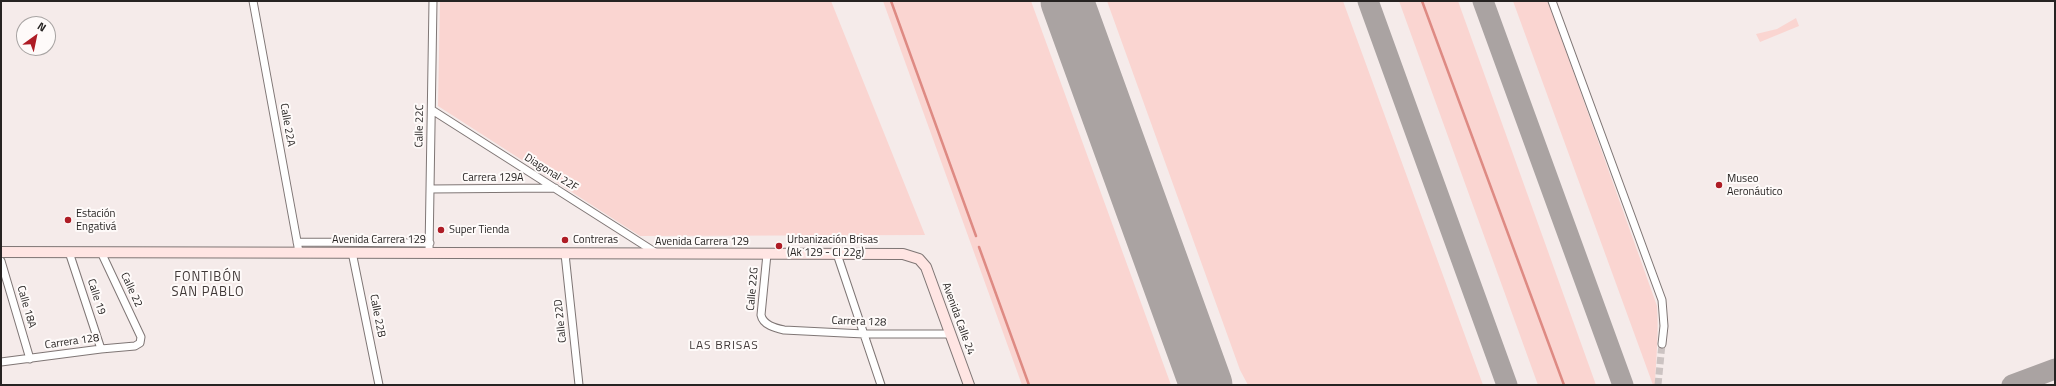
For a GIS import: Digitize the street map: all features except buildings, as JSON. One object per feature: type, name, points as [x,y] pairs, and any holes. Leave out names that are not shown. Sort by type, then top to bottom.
[{"type":"main road","name":"Avenida Carrera 129","points":[[1,252],[100,252],[298,247],[352,252],[429,248],[565,254],[903,254],[915,256],[922,261]]},
{"type":"main road","name":"Avenida Calle 24","points":[[922,261],[951,334],[969,385]]},
{"type":"street","name":"Calle 22A","points":[[253,1],[298,247]]},
{"type":"street","name":"Calle 22C","points":[[429,248],[433,1]]},
{"type":"street","points":[[1552,1],[1662,300],[1664,320],[1662,344]]},
{"type":"street","name":"Diagonal 22F","points":[[432,110],[658,254]]},
{"type":"street","name":"Carrera 129A","points":[[430,189],[555,188]]},
{"type":"street","points":[[298,247],[429,248]]},
{"type":"street","name":"Calle 19","points":[[69,252],[101,349]]},
{"type":"street","name":"Calle 22","points":[[100,252],[141,337]]},
{"type":"street","name":"Calle 22B","points":[[352,252],[379,385]]},
{"type":"street","name":"Calle 22D","points":[[565,254],[579,385]]},
{"type":"street","name":"Calle 22G","points":[[767,254],[761,315],[768,324]]},
{"type":"street","points":[[837,254],[881,385]]},
{"type":"street","name":"Calle 18A","points":[[1,261],[30,359]]},
{"type":"street","name":"Carrera 128","points":[[768,324],[784,330],[864,334],[951,334]]},
{"type":"street","name":"Carrera 128","points":[[1,362],[135,346],[140,343],[141,337]]},
{"type":"shaded area","points":[[440,1],[831,1],[925,235],[640,236],[438,106]]},
{"type":"shaded area","points":[[883,1],[1031,1],[1171,385],[1022,385]]},
{"type":"shaded area","points":[[1107,1],[1343,1],[1483,385],[1248,385],[1240,370]]},
{"type":"shaded area","points":[[1399,1],[1458,1],[1596,385],[1538,385]]},
{"type":"shaded area","points":[[1513,1],[1548,1],[1657,306],[1658,336],[1655,385],[1653,385]]},
{"type":"shaded area","points":[[1796,18],[1799,26],[1760,42],[1756,34],[1777,29]]},
{"type":"waterway","points":[[891,1],[976,236]]},
{"type":"waterway","points":[[1422,1],[1564,385]]},
{"type":"waterway","points":[[979,247],[1029,385]]},
{"type":"taxiway","points":[[1368,1],[1507,385]]},
{"type":"taxiway","points":[[1483,1],[1623,385]]},
{"type":"taxiway","points":[[2012,385],[2055,369]]},
{"type":"runway","points":[[1067,1],[1206,385]]},
{"type":"tunnel","points":[[1658,385],[1662,344]]},
{"type":"place","name":"Museo Aeronáutico","points":[[1719,185]]},
{"type":"place","name":"Estación Engativá","points":[[68,220]]},
{"type":"place","name":"Super Tienda","points":[[441,230]]},
{"type":"place","name":"Contreras","points":[[565,240]]},
{"type":"place","name":"Urbanización Brisas (Ak 129 - Cl 22g)","points":[[779,246]]},
{"type":"district","name":"FONTIBÓN SAN PABLO","points":[[208,286]]},
{"type":"district","name":"LAS BRISAS","points":[[724,346]]}]
